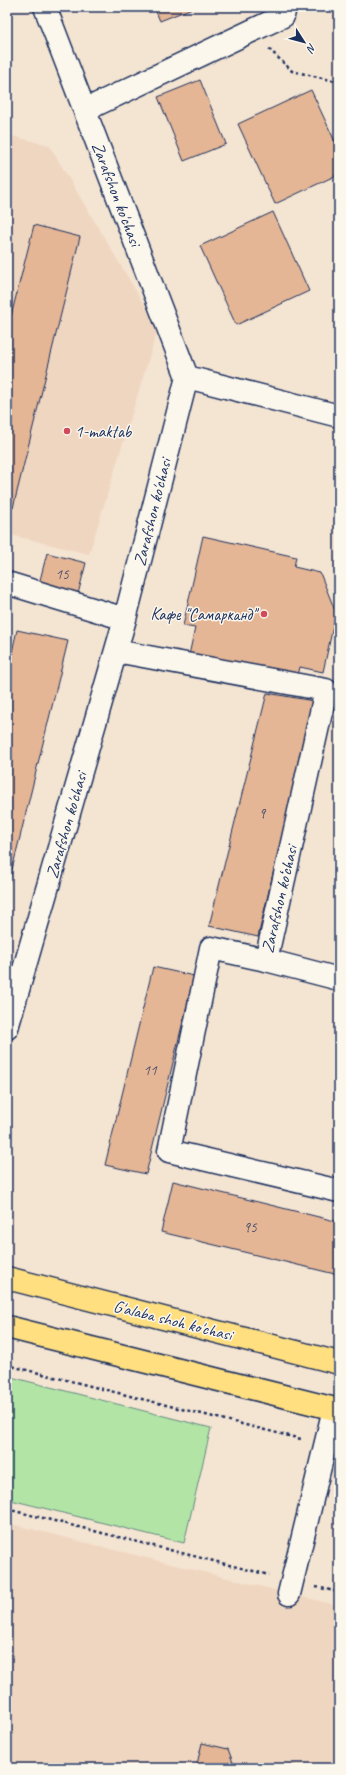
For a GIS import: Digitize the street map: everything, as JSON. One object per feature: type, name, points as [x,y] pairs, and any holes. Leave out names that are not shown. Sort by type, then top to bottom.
[{"type":"main road","name":"G'alaba shoh ko'chasi","points":[[7,1278],[339,1362]]},
{"type":"main road","points":[[7,1327],[336,1410]]},
{"type":"street","name":"Zarafshon ko'chasi","points":[[7,1028],[126,619],[187,377],[45,7]]},
{"type":"street","points":[[85,110],[283,16],[285,7]]},
{"type":"street","points":[[187,377],[339,416]]},
{"type":"street","points":[[7,583],[126,619]]},
{"type":"street","name":"Zarafshon ko‘chasi","points":[[116,651],[332,685],[266,960],[211,948],[169,1151],[339,1191]]},
{"type":"street","points":[[266,960],[339,979]]},
{"type":"street","points":[[291,1587],[325,1445],[336,1410]]},
{"type":"path","points":[[251,31],[292,71],[339,82]]},
{"type":"path","points":[[7,1365],[325,1445]]},
{"type":"path","points":[[7,1509],[291,1587],[339,1592]]},
{"type":"shaded area","name":"1-maktab","points":[[7,135],[49,145],[158,328],[89,554],[7,534]]},
{"type":"shaded area","points":[[7,1523],[339,1606],[339,1768],[7,1768]]},
{"type":"green space","points":[[7,1376],[211,1428],[184,1543],[7,1499]]},
{"type":"building","points":[[154,7],[195,7],[160,21]]},
{"type":"building","points":[[200,80],[226,144],[184,161],[158,97]]},
{"type":"building","points":[[311,90],[339,150],[339,174],[275,204],[238,124]]},
{"type":"building","points":[[273,212],[309,291],[236,325],[200,246]]},
{"type":"building","points":[[34,225],[80,237],[13,508],[7,506],[7,332]]},
{"type":"building","points":[[203,536],[296,557],[294,567],[320,573],[336,613],[323,672],[300,667],[297,679],[189,655],[195,628],[183,626]]},
{"type":"building","points":[[47,553],[86,563],[78,594],[39,584]]},
{"type":"building","points":[[17,630],[68,641],[7,890],[7,674]]},
{"type":"building","points":[[267,693],[314,701],[258,937],[209,926]]},
{"type":"building","points":[[153,967],[194,976],[146,1174],[105,1165]]},
{"type":"building","points":[[173,1181],[339,1222],[339,1275],[161,1232]]},
{"type":"building","points":[[202,1743],[228,1749],[235,1768],[196,1768]]},
{"type":"building","points":[[290,1765],[302,1768],[286,1768]]},
{"type":"place","name":"1-maktab","points":[[67,431]]},
{"type":"place","name":"Кафе \"Самарканд\"","points":[[264,614]]}]
